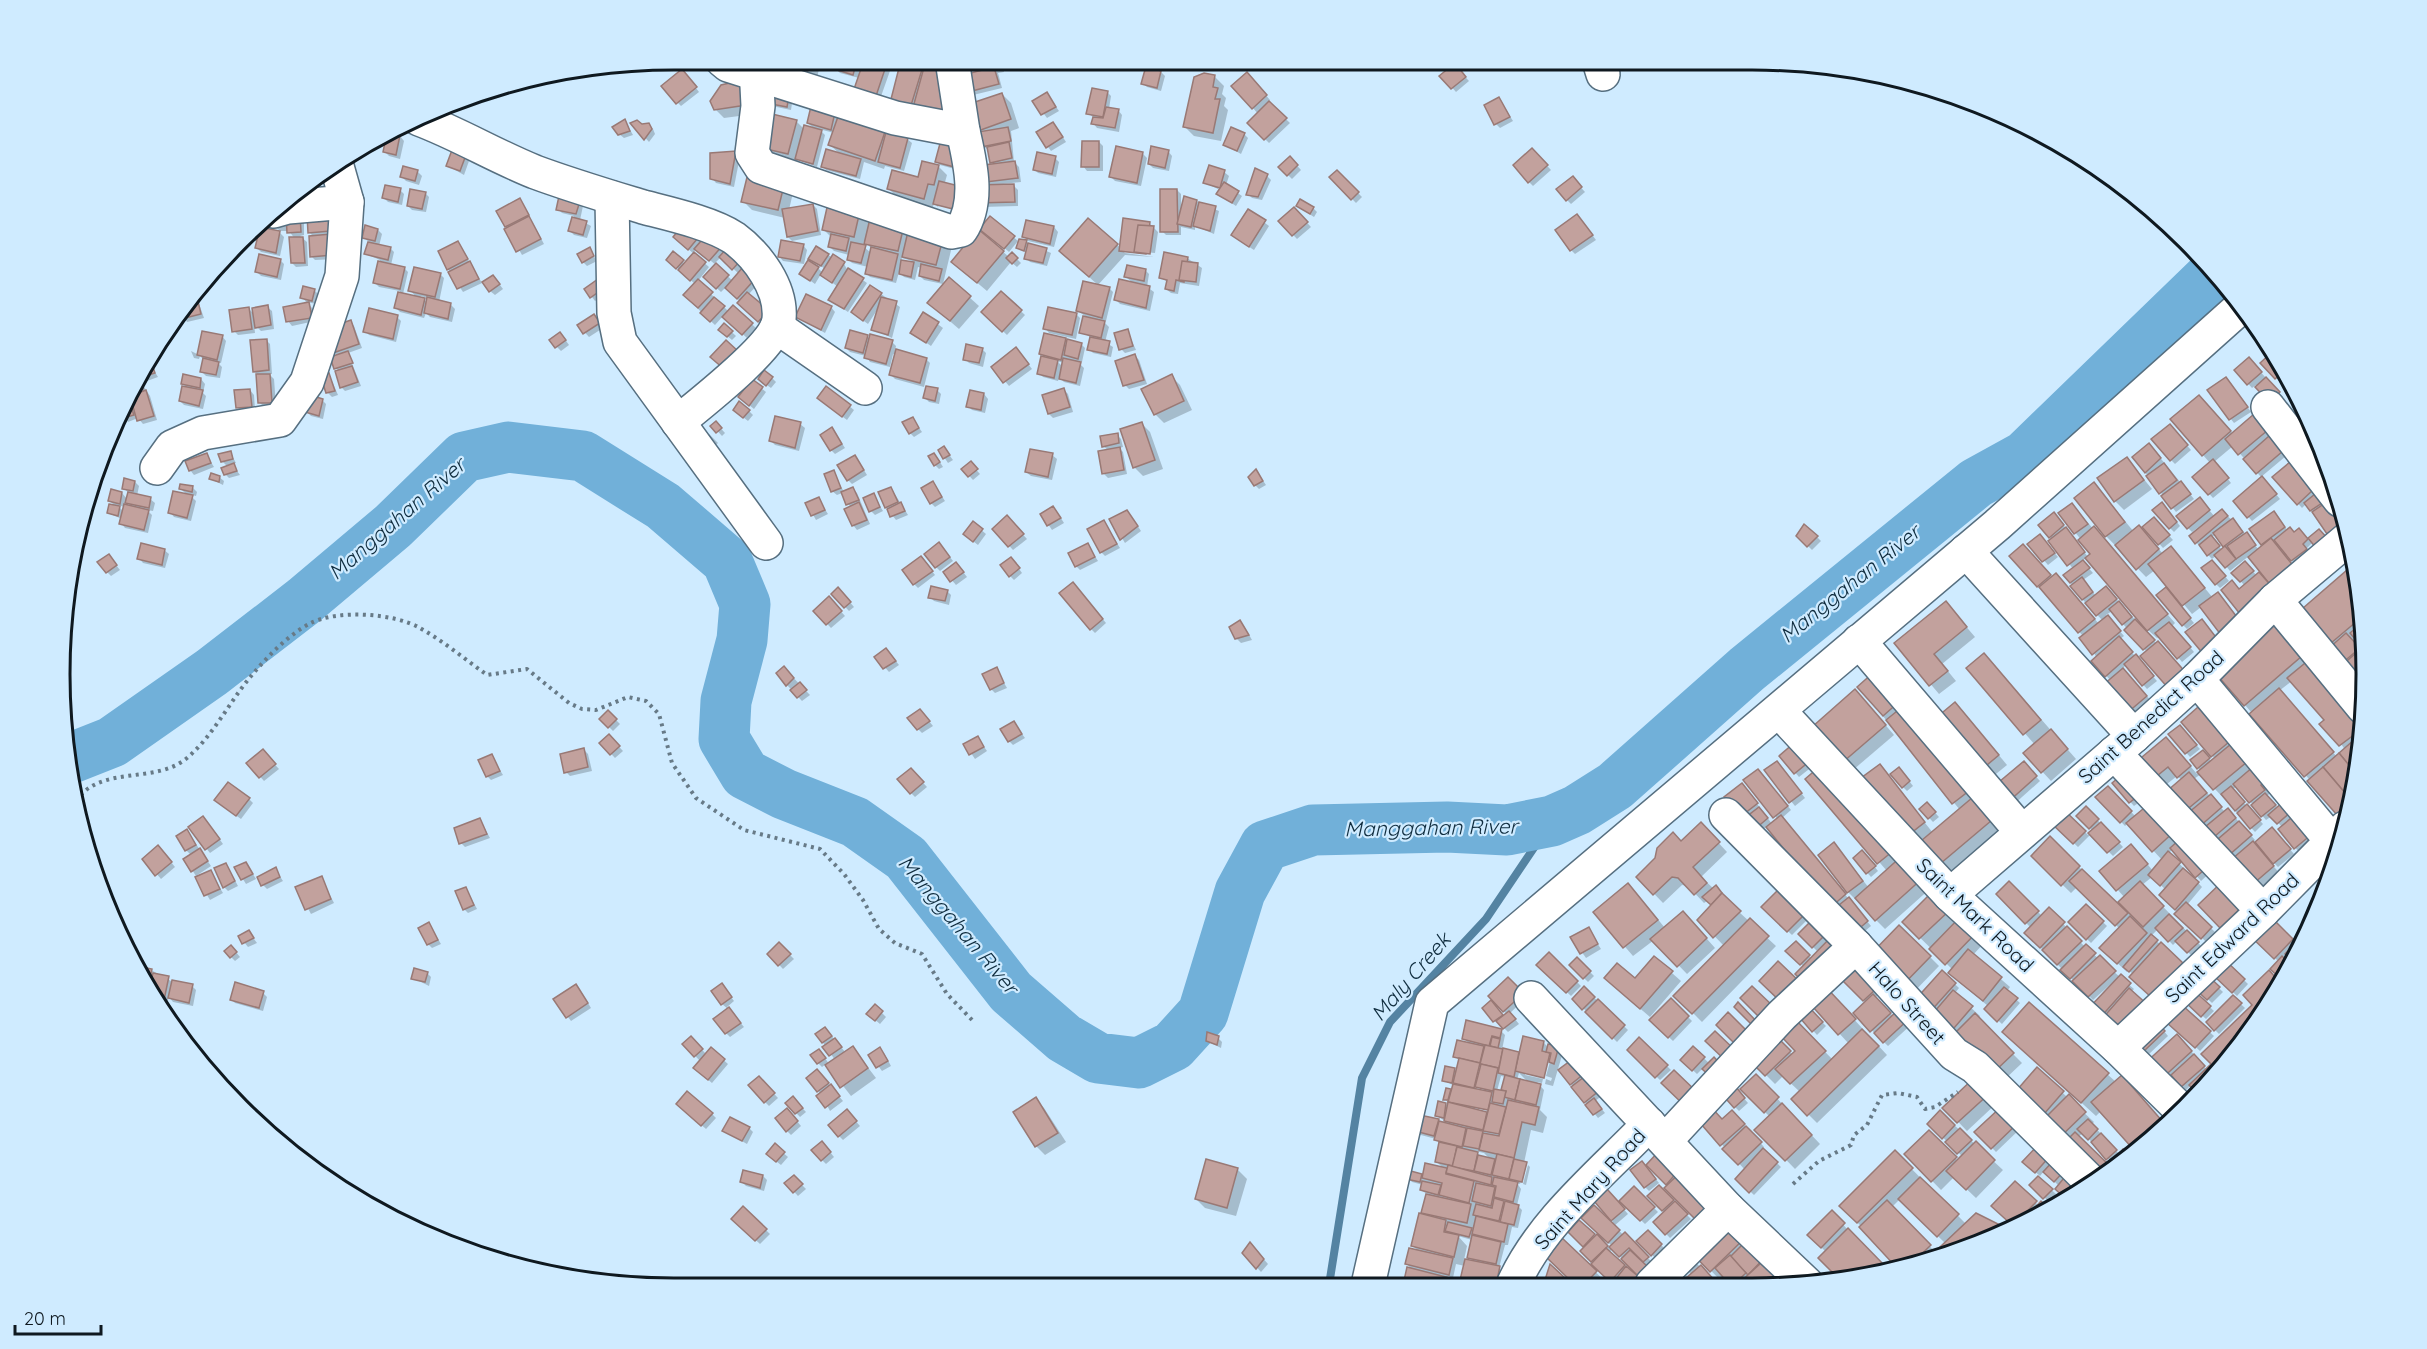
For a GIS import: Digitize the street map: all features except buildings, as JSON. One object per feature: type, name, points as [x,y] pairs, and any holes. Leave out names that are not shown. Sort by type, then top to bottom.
[{"type":"street","points":[[769,70],[758,86],[759,106],[752,153],[761,166],[951,232],[961,230],[967,220],[972,182],[954,70]]},
{"type":"street","points":[[773,70],[895,118],[963,131]]},
{"type":"street","points":[[429,123],[534,171],[612,198],[680,217],[731,237],[740,243],[764,269],[774,293],[779,318],[777,327],[739,370],[678,422]]},
{"type":"street","points":[[157,468],[172,447],[203,433],[268,424],[280,420],[288,412],[307,382],[342,276],[347,202],[339,172]]},
{"type":"street","points":[[612,198],[614,313],[620,342],[766,543]]},
{"type":"street","points":[[293,207],[347,202]]},
{"type":"street","points":[[1370,1278],[1432,1003],[1966,551],[2235,312]]},
{"type":"street","points":[[777,327],[865,388]]},
{"type":"street","points":[[2268,407],[2324,479]]},
{"type":"street","name":"Saint Benedict Road","points":[[1950,895],[2124,745],[2197,679],[2275,600],[2342,544]]},
{"type":"street","points":[[1966,551],[2124,745],[2263,910]]},
{"type":"street","points":[[2275,600],[2355,698]]},
{"type":"street","points":[[1859,641],[2022,832]]},
{"type":"street","points":[[2197,679],[2336,832]]},
{"type":"street","name":"Saint Mark Road","points":[[1779,711],[1950,895],[2118,1048],[2176,1105]]},
{"type":"street","name":"Halo Street","points":[[1726,815],[1856,946],[1954,1054],[1975,1067],[2087,1178]]},
{"type":"street","name":"Saint Edward Road","points":[[2118,1048],[2263,910],[2334,838]]},
{"type":"street","name":"Saint Mary Road","points":[[1516,1278],[1523,1263],[1567,1208],[1657,1132],[1856,946]]},
{"type":"street","points":[[1531,998],[1728,1209],[1799,1276]]},
{"type":"street","points":[[1658,1278],[1728,1209]]},
{"type":"path","points":[[83,795],[95,783],[165,770],[186,759],[215,727],[252,675],[289,636],[312,622],[350,615],[388,615],[418,627],[487,675],[526,669],[569,703],[582,709],[596,710],[628,697],[646,701],[659,714],[672,763],[696,798],[744,830],[820,849],[844,874],[863,900],[879,929],[895,943],[922,954],[947,994],[975,1023]]},
{"type":"path","points":[[1793,1184],[1819,1161],[1851,1145],[1854,1135],[1868,1125],[1882,1095],[1898,1093],[1917,1097],[1925,1109],[1935,1107],[1957,1093],[1975,1067]]},
{"type":"waterway","name":"Manggahan River","points":[[76,756],[112,742],[212,672],[304,601],[393,526],[464,457],[508,447],[583,456],[663,506],[727,561],[745,604],[742,640],[726,701],[724,739],[745,774],[784,794],[855,822],[906,858],[1011,992],[1064,1038],[1098,1058],[1139,1063],[1173,1046],[1203,1013],[1240,892],[1265,846],[1313,830],[1447,827],[1507,830],[1552,821],[1577,810],[1615,786],[1747,669],[1976,483],[2025,456],[2209,278]]},
{"type":"waterway","name":"Maly Creek","points":[[1330,1278],[1362,1078],[1390,1022],[1486,919],[1552,821]]}]
